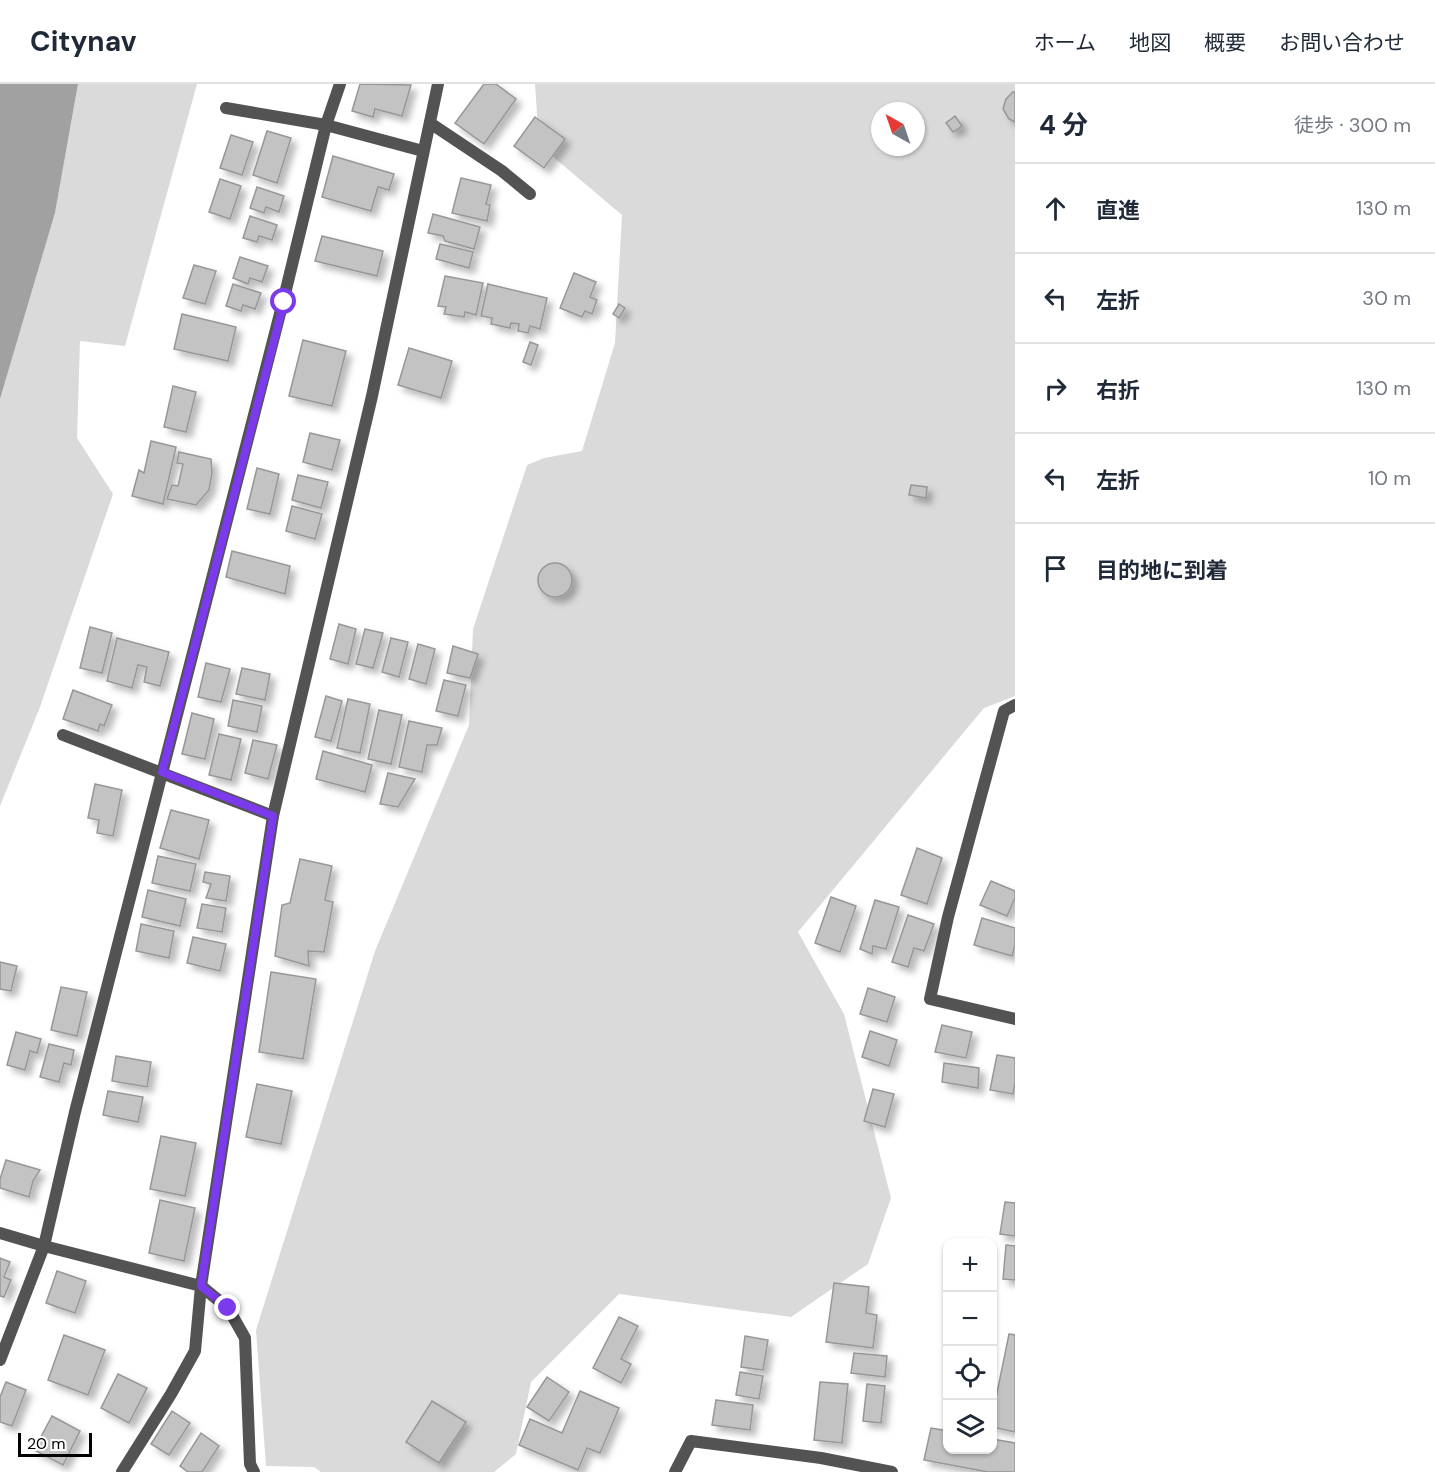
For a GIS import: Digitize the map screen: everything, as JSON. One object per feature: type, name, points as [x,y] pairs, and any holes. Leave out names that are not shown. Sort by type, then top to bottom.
[{"type":"street","points":[[0,1360],[44,1245],[75,1112],[284,302],[326,125],[340,84]]},
{"type":"street","points":[[122,1472],[195,1351],[201,1286],[273,816],[372,396],[438,84]]},
{"type":"street","points":[[226,108],[326,125],[423,151]]},
{"type":"street","points":[[430,123],[502,171],[530,194]]},
{"type":"street","points":[[1015,705],[1004,711],[948,916],[930,999],[1015,1019]]},
{"type":"street","points":[[63,735],[273,816]]},
{"type":"street","points":[[0,1233],[201,1286],[228,1308],[245,1338],[250,1464],[254,1472]]},
{"type":"street","points":[[675,1472],[691,1441],[821,1458],[892,1472]]},
{"type":"shaded area","points":[[0,84],[78,84],[55,213],[0,399]]},
{"type":"shaded area","points":[[78,84],[197,84],[125,346],[80,341],[77,438],[113,494],[40,707],[0,806],[0,399],[55,213]]},
{"type":"shaded area","points":[[535,84],[1015,84],[1015,696],[984,708],[798,932],[844,1014],[891,1198],[868,1264],[791,1317],[619,1294],[531,1382],[516,1454],[494,1472],[321,1472],[314,1467],[266,1466],[256,1330],[375,951],[469,725],[473,629],[527,465],[544,458],[582,451],[615,343],[622,215],[539,145]]},
{"type":"building","points":[[360,84],[411,85],[402,116],[375,109],[373,117],[352,111]]},
{"type":"building","points":[[484,84],[496,84],[516,99],[484,144],[455,123]]},
{"type":"building","points":[[1015,92],[1015,122],[1009,119],[1003,109],[1006,99]]},
{"type":"building","points":[[955,116],[962,126],[953,132],[946,123]]},
{"type":"building","points":[[535,117],[565,139],[544,168],[514,146]]},
{"type":"building","points":[[267,131],[291,138],[277,183],[253,175]]},
{"type":"building","points":[[231,135],[253,142],[242,175],[220,168]]},
{"type":"building","points":[[333,156],[394,174],[389,190],[378,187],[371,211],[322,197]]},
{"type":"building","points":[[461,178],[491,185],[486,204],[490,205],[487,221],[452,213]]},
{"type":"building","points":[[220,179],[241,186],[230,219],[209,212]]},
{"type":"building","points":[[257,187],[284,196],[279,212],[266,207],[264,213],[250,208]]},
{"type":"building","points":[[433,214],[480,227],[474,249],[445,241],[443,236],[428,233]]},
{"type":"building","points":[[250,216],[277,225],[272,240],[259,236],[257,242],[243,238]]},
{"type":"building","points":[[322,236],[383,251],[377,276],[315,261]]},
{"type":"building","points":[[440,244],[473,252],[469,268],[436,259]]},
{"type":"building","points":[[240,257],[268,266],[262,282],[250,278],[248,284],[233,278]]},
{"type":"building","points":[[194,265],[216,271],[205,304],[183,298]]},
{"type":"building","points":[[574,273],[596,282],[590,297],[597,300],[592,314],[585,311],[582,317],[560,308]]},
{"type":"building","points":[[445,276],[483,283],[476,315],[465,312],[464,317],[444,314],[446,307],[438,306]]},
{"type":"building","points":[[233,284],[261,293],[255,309],[243,305],[241,311],[226,306]]},
{"type":"building","points":[[488,284],[547,298],[540,329],[530,326],[528,333],[518,331],[519,324],[511,323],[510,328],[491,324],[492,318],[481,316]]},
{"type":"building","points":[[619,304],[625,308],[619,318],[613,314]]},
{"type":"building","points":[[182,314],[236,327],[228,361],[174,349]]},
{"type":"building","points":[[303,340],[346,351],[332,406],[289,396]]},
{"type":"building","points":[[530,342],[538,345],[531,365],[523,362]]},
{"type":"building","points":[[409,348],[452,361],[441,398],[398,385]]},
{"type":"building","points":[[173,386],[196,392],[186,432],[164,427]]},
{"type":"building","points":[[310,433],[340,440],[332,470],[303,462]]},
{"type":"building","points":[[151,441],[176,447],[163,504],[132,496],[139,470],[144,473]]},
{"type":"building","points":[[179,452],[211,459],[212,473],[209,490],[196,505],[167,499],[172,485],[178,486],[183,464],[177,463]]},
{"type":"building","points":[[257,468],[279,474],[270,514],[247,509]]},
{"type":"building","points":[[298,475],[328,482],[321,508],[292,500]]},
{"type":"building","points":[[911,485],[927,487],[926,498],[909,495]]},
{"type":"building","points":[[292,506],[322,514],[315,539],[286,531]]},
{"type":"building","points":[[232,551],[290,566],[285,594],[226,577]]},
{"type":"building","points":[[555,563],[567,568],[572,580],[567,592],[555,597],[543,592],[538,580],[543,568]]},
{"type":"building","points":[[339,624],[356,629],[348,664],[330,659]]},
{"type":"building","points":[[90,627],[112,633],[102,673],[80,668]]},
{"type":"building","points":[[365,629],[383,633],[373,668],[356,664]]},
{"type":"building","points":[[117,638],[169,652],[160,686],[144,682],[147,667],[138,665],[132,688],[107,681]]},
{"type":"building","points":[[391,638],[408,642],[399,677],[382,672]]},
{"type":"building","points":[[418,644],[435,649],[426,684],[409,679]]},
{"type":"building","points":[[453,646],[478,654],[470,678],[447,673]]},
{"type":"building","points":[[206,663],[230,669],[221,702],[198,697]]},
{"type":"building","points":[[242,668],[270,674],[265,700],[236,694]]},
{"type":"building","points":[[444,680],[466,685],[458,716],[436,711]]},
{"type":"building","points":[[73,690],[112,705],[104,726],[100,724],[98,731],[63,719]]},
{"type":"building","points":[[326,696],[342,701],[331,741],[315,737]]},
{"type":"building","points":[[348,699],[370,704],[360,753],[337,748]]},
{"type":"building","points":[[233,700],[262,706],[257,732],[228,726]]},
{"type":"building","points":[[379,710],[402,715],[391,764],[368,759]]},
{"type":"building","points":[[192,713],[214,719],[205,759],[182,754]]},
{"type":"building","points":[[409,721],[442,728],[437,745],[427,745],[422,772],[399,767]]},
{"type":"building","points":[[219,734],[241,739],[231,780],[209,775]]},
{"type":"building","points":[[253,740],[277,745],[268,779],[245,773]]},
{"type":"building","points":[[323,751],[372,765],[365,792],[316,779]]},
{"type":"building","points":[[388,773],[415,779],[398,807],[380,804]]},
{"type":"building","points":[[95,784],[122,790],[113,836],[97,833],[99,820],[88,818]]},
{"type":"building","points":[[171,810],[209,820],[199,859],[160,848]]},
{"type":"building","points":[[917,848],[942,858],[927,904],[901,895]]},
{"type":"building","points":[[158,856],[196,864],[190,891],[152,883]]},
{"type":"building","points":[[300,859],[332,866],[325,900],[333,902],[324,952],[308,951],[309,966],[275,956],[282,905],[290,903]]},
{"type":"building","points":[[205,872],[230,876],[226,901],[206,898],[211,884],[203,882]]},
{"type":"building","points":[[991,881],[1015,891],[1015,898],[1007,916],[980,905]]},
{"type":"building","points":[[148,890],[186,899],[180,926],[142,917]]},
{"type":"building","points":[[831,897],[856,906],[840,952],[815,943]]},
{"type":"building","points":[[875,900],[899,907],[886,949],[873,946],[872,954],[860,949]]},
{"type":"building","points":[[202,904],[226,908],[222,932],[197,928]]},
{"type":"building","points":[[908,915],[934,924],[924,951],[914,948],[908,967],[892,962]]},
{"type":"building","points":[[982,918],[1015,928],[1015,945],[1012,956],[974,945]]},
{"type":"building","points":[[141,924],[174,931],[169,958],[136,951]]},
{"type":"building","points":[[193,937],[226,944],[220,971],[187,963]]},
{"type":"building","points":[[0,962],[17,966],[11,991],[0,989]]},
{"type":"building","points":[[271,972],[316,979],[303,1059],[259,1052]]},
{"type":"building","points":[[61,987],[87,992],[77,1036],[51,1030]]},
{"type":"building","points":[[868,988],[895,997],[887,1022],[860,1014]]},
{"type":"building","points":[[942,1025],[972,1032],[966,1058],[935,1052]]},
{"type":"building","points":[[870,1031],[897,1040],[889,1066],[862,1057]]},
{"type":"building","points":[[16,1032],[41,1039],[37,1053],[30,1051],[25,1070],[7,1065]]},
{"type":"building","points":[[49,1044],[74,1050],[71,1065],[64,1063],[59,1082],[40,1077]]},
{"type":"building","points":[[997,1055],[1015,1058],[1013,1094],[990,1090]]},
{"type":"building","points":[[116,1056],[151,1062],[147,1087],[112,1081]]},
{"type":"building","points":[[944,1063],[979,1068],[978,1088],[942,1082]]},
{"type":"building","points":[[257,1084],[292,1091],[281,1144],[246,1137]]},
{"type":"building","points":[[873,1089],[894,1094],[885,1127],[864,1121]]},
{"type":"building","points":[[108,1091],[143,1097],[138,1122],[103,1115]]},
{"type":"building","points":[[161,1136],[196,1143],[185,1196],[150,1189]]},
{"type":"building","points":[[6,1160],[40,1170],[33,1181],[29,1197],[0,1188],[0,1179]]},
{"type":"building","points":[[160,1200],[195,1208],[184,1261],[149,1253]]},
{"type":"building","points":[[1005,1202],[1015,1203],[1015,1236],[1000,1234]]},
{"type":"building","points":[[1006,1245],[1015,1246],[1015,1280],[1003,1279]]},
{"type":"building","points":[[0,1258],[10,1262],[4,1277],[11,1280],[4,1297],[0,1296]]},
{"type":"building","points":[[57,1271],[86,1281],[75,1313],[46,1303]]},
{"type":"building","points":[[834,1283],[869,1287],[866,1313],[877,1315],[873,1348],[826,1342]]},
{"type":"building","points":[[619,1317],[638,1326],[621,1359],[631,1364],[621,1383],[593,1368]]},
{"type":"building","points":[[1009,1334],[1015,1335],[1015,1432],[997,1428],[997,1393]]},
{"type":"building","points":[[64,1335],[105,1350],[88,1395],[48,1380]]},
{"type":"building","points":[[745,1336],[768,1340],[763,1370],[741,1367]]},
{"type":"building","points":[[854,1353],[887,1356],[885,1377],[851,1373]]},
{"type":"building","points":[[740,1372],[763,1376],[759,1399],[736,1395]]},
{"type":"building","points":[[118,1374],[147,1388],[129,1423],[101,1408]]},
{"type":"building","points":[[547,1377],[569,1392],[549,1421],[527,1407]]},
{"type":"building","points":[[6,1382],[26,1390],[12,1426],[0,1422],[0,1397]]},
{"type":"building","points":[[820,1382],[848,1384],[842,1443],[814,1440]]},
{"type":"building","points":[[867,1384],[885,1386],[881,1423],[863,1421]]},
{"type":"building","points":[[580,1391],[619,1408],[600,1453],[587,1448],[578,1470],[519,1445],[530,1419],[562,1433]]},
{"type":"building","points":[[716,1400],[753,1405],[750,1430],[712,1425]]},
{"type":"building","points":[[432,1401],[466,1422],[439,1463],[406,1442]]},
{"type":"building","points":[[172,1411],[190,1423],[169,1455],[151,1444]]},
{"type":"building","points":[[52,1416],[80,1431],[63,1465],[34,1450]]},
{"type":"building","points":[[931,1428],[943,1430],[943,1454],[997,1454],[997,1440],[1015,1443],[1015,1472],[988,1472],[924,1460]]},
{"type":"building","points":[[201,1433],[219,1446],[202,1472],[188,1472],[180,1466]]},
{"type":"route","points":[[228,1308],[201,1286],[273,816],[162,772],[284,302]]}]
